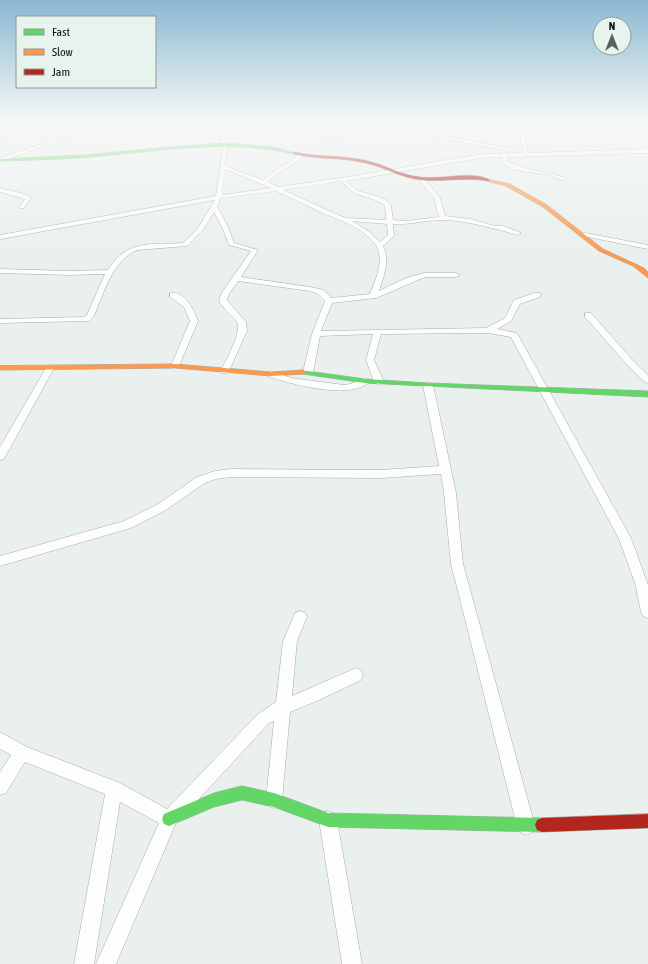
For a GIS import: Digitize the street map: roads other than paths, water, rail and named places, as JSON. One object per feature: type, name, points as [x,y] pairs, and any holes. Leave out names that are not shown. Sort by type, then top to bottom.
[{"type":"street","points":[[0,321],[86,319],[90,316],[110,272],[130,249],[184,245],[191,240],[201,228],[219,197],[223,163]]},
{"type":"street","points":[[272,184],[280,169],[294,163]]},
{"type":"street","points":[[371,163],[390,172],[422,178],[478,178],[508,186],[545,206],[601,250],[635,265],[642,269],[648,276]]},
{"type":"street","points":[[0,238],[219,197],[272,184],[354,178],[441,163]]},
{"type":"street","points":[[505,163],[510,167],[550,174],[564,179]]},
{"type":"street","points":[[223,167],[263,183],[272,184],[322,210],[344,219],[369,234],[380,245],[383,254],[383,262],[373,296]]},
{"type":"street","points":[[422,178],[437,198],[442,218]]},
{"type":"street","points":[[342,179],[356,192],[386,203],[391,236],[380,245]]},
{"type":"street","points":[[0,190],[23,195],[28,198],[22,207]]},
{"type":"street","points":[[214,207],[225,227],[231,244],[255,250],[223,300],[224,304],[242,322],[243,331],[225,371]]},
{"type":"street","points":[[344,219],[406,223],[442,218],[470,221],[495,228],[504,228],[518,233]]},
{"type":"street","points":[[580,234],[648,247]]},
{"type":"street","points":[[0,271],[54,273],[110,272]]},
{"type":"street","points":[[329,301],[373,296],[424,275],[456,275]]},
{"type":"street","points":[[236,279],[310,289],[321,292],[329,301]]},
{"type":"street","points":[[173,295],[183,300],[190,310],[194,321],[175,366]]},
{"type":"street","points":[[489,330],[508,319],[517,302],[537,295]]},
{"type":"street","points":[[308,372],[316,334],[324,309],[329,301]]},
{"type":"street","points":[[588,315],[633,366],[648,380]]},
{"type":"street","points":[[316,334],[461,332],[489,330],[514,336],[625,538],[641,583],[648,612]]},
{"type":"street","points":[[378,332],[370,352],[370,360],[379,382]]},
{"type":"street","points":[[0,368],[175,366],[271,374],[308,372],[365,381],[428,386],[648,394]]},
{"type":"street","points":[[0,456],[50,368]]},
{"type":"street","points":[[271,374],[289,381],[344,388],[352,387],[365,381]]},
{"type":"street","points":[[428,386],[450,494],[457,564],[526,826]]},
{"type":"street","points":[[0,561],[127,525],[162,507],[202,480],[215,475],[231,473],[382,474],[446,470]]},
{"type":"street","points":[[274,800],[290,640],[300,617]]},
{"type":"street","points":[[106,964],[169,819],[263,719],[283,707],[312,696],[356,675]]},
{"type":"street","points":[[0,740],[22,753],[114,790],[169,819]]},
{"type":"street","points":[[0,787],[22,753]]},
{"type":"street","points":[[84,964],[114,790]]},
{"type":"street","points":[[169,819],[214,800],[242,793],[274,800],[328,820],[526,826],[648,821]]},
{"type":"street","points":[[328,820],[352,964]]}]
